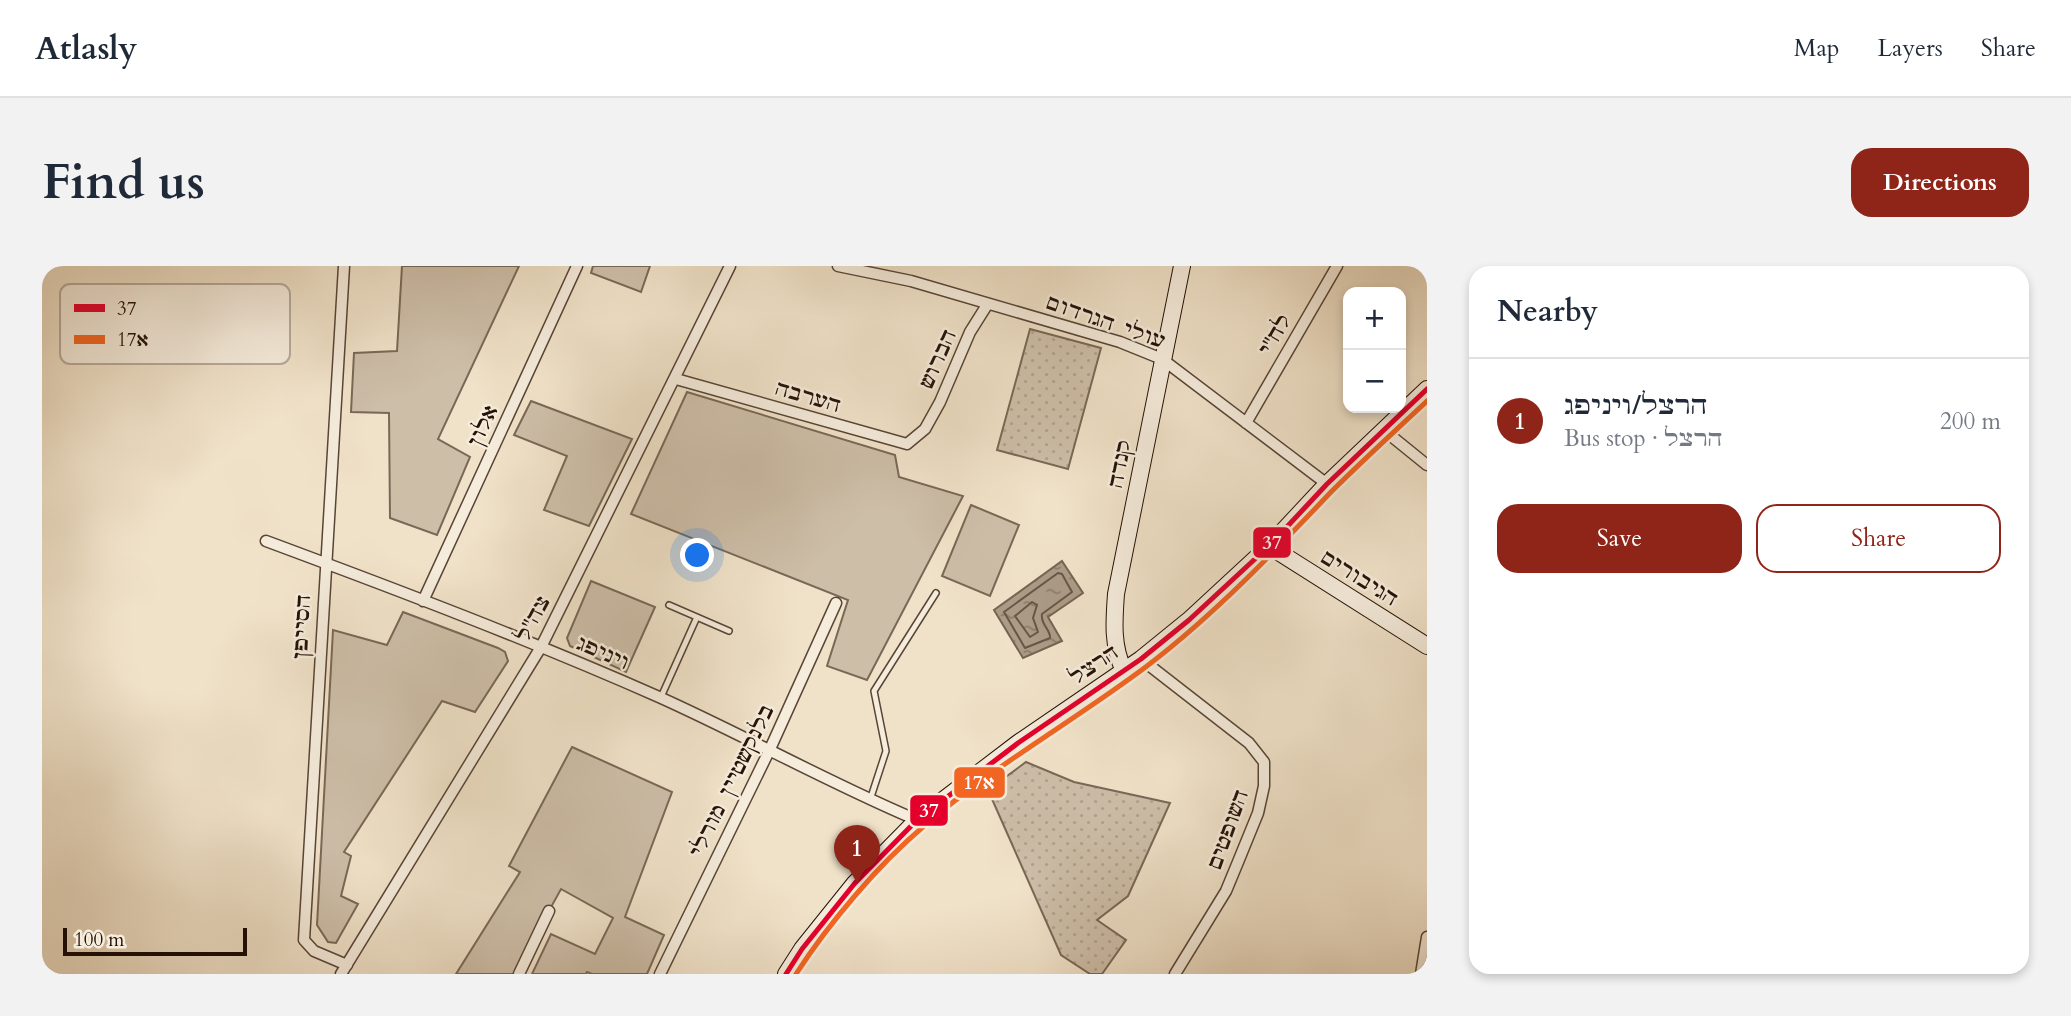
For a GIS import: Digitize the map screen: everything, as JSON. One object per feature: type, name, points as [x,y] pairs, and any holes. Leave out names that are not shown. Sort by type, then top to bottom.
[{"type":"street","name":"הסייפן","points":[[344,266],[304,940],[314,951],[344,969]]},
{"type":"street","name":"אלון","points":[[422,601],[577,266]]},
{"type":"street","name":"צה\"ל","points":[[344,969],[541,647],[730,266]]},
{"type":"street","name":"עולי הגרדום","points":[[838,266],[911,281],[1120,342],[1162,359],[1327,484]]},
{"type":"street","name":"קנדה","points":[[1124,671],[1118,658],[1114,631],[1116,594],[1182,266]]},
{"type":"street","name":"לח\"י","points":[[1247,423],[1336,266]]},
{"type":"street","name":"הברוש","points":[[925,429],[940,402],[970,332],[988,305]]},
{"type":"street","name":"הערבה","points":[[676,379],[907,444],[925,429]]},
{"type":"street","name":"הרצל","points":[[786,974],[802,949],[855,883],[917,820],[1018,743],[1141,659],[1189,620],[1269,546],[1327,484],[1427,389]]},
{"type":"street","points":[[1385,431],[1427,465]]},
{"type":"street","name":"ויניפג","points":[[266,541],[541,647],[660,698],[917,820]]},
{"type":"street","name":"הגיבורים","points":[[1269,546],[1427,646]]},
{"type":"street","name":"בלנקשטיין מורלי","points":[[660,974],[770,749],[836,603]]},
{"type":"street","name":"השופטים","points":[[1141,659],[1249,743],[1264,762],[1264,786],[1258,813],[1226,891],[1175,974]]},
{"type":"street","points":[[519,974],[549,911]]},
{"type":"street","points":[[1421,974],[1427,937]]},
{"type":"lane","points":[[870,800],[886,751],[874,691],[936,593]]},
{"type":"lane","points":[[669,605],[729,631]]},
{"type":"lane","points":[[660,698],[697,617]]},
{"type":"shaded area","points":[[402,266],[519,266],[438,439],[470,457],[437,535],[390,518],[389,413],[351,412],[354,353],[397,351]]},
{"type":"shaded area","points":[[593,266],[650,266],[641,292],[591,273]]},
{"type":"shaded area","points":[[1030,329],[1101,348],[1068,469],[997,450]]},
{"type":"shaded area","points":[[687,392],[895,455],[899,477],[963,496],[867,680],[827,666],[848,600],[631,514]]},
{"type":"shaded area","points":[[531,401],[632,439],[589,526],[544,510],[567,456],[514,435]]},
{"type":"shaded area","points":[[971,505],[1019,525],[990,596],[942,576]]},
{"type":"shaded area","points":[[591,581],[655,607],[626,672],[570,646],[567,638]]},
{"type":"shaded area","points":[[403,612],[498,648],[505,652],[508,661],[475,712],[442,701],[344,852],[351,856],[341,896],[358,904],[336,943],[328,942],[317,925],[333,630],[387,645]]},
{"type":"shaded area","points":[[572,747],[672,792],[625,917],[664,935],[647,974],[532,974],[551,934],[595,954],[613,918],[561,889],[514,974],[456,974],[520,872],[509,866]]},
{"type":"shaded area","points":[[1026,762],[1074,782],[1170,803],[1128,896],[1097,920],[1126,940],[1102,974],[1090,974],[1061,955],[988,790]]},
{"type":"water","points":[[1062,561],[1083,593],[1048,617],[1062,641],[1023,658],[994,610]]},
{"type":"transit line","name":"37","points":[[786,974],[802,949],[855,883],[917,820],[1018,743],[1141,659],[1189,620],[1269,546],[1327,484],[1427,389]]},
{"type":"transit line","name":"17א","points":[[796,974],[855,895],[907,841],[978,783],[1147,666],[1196,626],[1427,401]]},
{"type":"place","name":"הרצל/ויניפג","points":[[857,883]]}]
